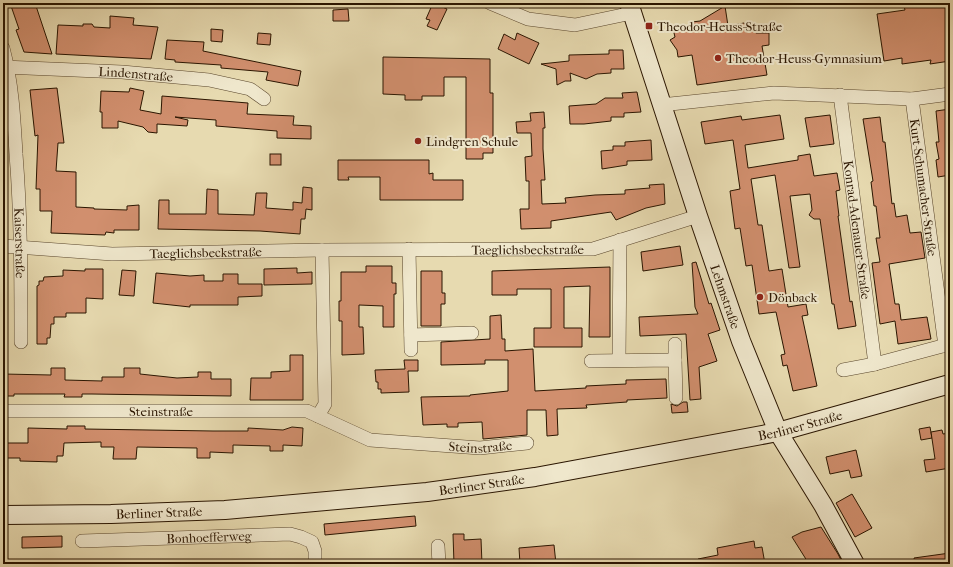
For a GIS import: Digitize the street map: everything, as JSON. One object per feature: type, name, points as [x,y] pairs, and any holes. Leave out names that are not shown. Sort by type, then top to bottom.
[{"type":"main road","name":"Lehmstraße","points":[[630,8],[661,105],[741,341],[778,432],[823,505],[855,564]]},
{"type":"main road","name":"Berliner Straße","points":[[3,515],[111,514],[225,510],[427,492],[535,477],[778,432],[950,384]]},
{"type":"street","points":[[490,3],[528,19],[575,25],[630,8]]},
{"type":"street","name":"Kaiserstraße","points":[[3,48],[14,119],[22,248],[21,342]]},
{"type":"street","name":"Lindenstraße","points":[[6,67],[122,72],[210,80],[250,89],[264,99]]},
{"type":"street","points":[[661,105],[774,93],[912,99],[950,94]]},
{"type":"street","name":"Konrad-Adenauer-Straße","points":[[840,95],[876,364]]},
{"type":"street","name":"Kurt-Schumacher-Straße","points":[[912,99],[947,345]]},
{"type":"street","name":"Taeglichsbeckstraße","points":[[3,246],[112,254],[409,249],[593,249],[698,216]]},
{"type":"street","points":[[619,360],[620,240]]},
{"type":"street","points":[[409,249],[411,350]]},
{"type":"street","points":[[318,416],[325,404],[322,250]]},
{"type":"street","points":[[411,335],[472,333]]},
{"type":"street","points":[[675,344],[676,398]]},
{"type":"street","points":[[844,370],[876,364],[947,345]]},
{"type":"street","points":[[591,360],[675,360]]},
{"type":"street","name":"Steinstraße","points":[[3,411],[307,411],[370,440],[480,448],[527,443]]},
{"type":"street","name":"Bonhoefferweg","points":[[82,540],[290,534],[302,537],[312,542],[315,551],[315,564]]},
{"type":"street","points":[[438,546],[439,564]]},
{"type":"building","points":[[10,3],[35,3],[52,54],[24,52],[16,30],[19,29]]},
{"type":"building","points":[[433,3],[447,9],[437,30],[427,26],[430,20],[426,19]]},
{"type":"building","points":[[929,3],[950,3],[950,61],[930,64],[931,60],[902,64],[902,58],[884,61],[877,14],[905,10],[904,6]]},
{"type":"building","points":[[725,6],[728,26],[744,23],[756,33],[769,33],[769,45],[762,46],[767,75],[697,85],[692,55],[678,57],[677,50],[670,40],[675,37],[673,29],[693,26],[692,22],[700,21]]},
{"type":"building","points":[[348,9],[349,21],[333,21],[333,10]]},
{"type":"building","points":[[110,16],[134,18],[133,25],[158,27],[151,59],[56,54],[58,25],[83,26],[83,24],[92,24],[94,27],[110,28]]},
{"type":"building","points":[[211,29],[223,30],[222,42],[211,41]]},
{"type":"building","points":[[258,33],[271,34],[270,45],[257,44]]},
{"type":"building","points":[[517,33],[539,43],[529,64],[498,49],[504,34],[515,40]]},
{"type":"building","points":[[167,40],[204,42],[203,51],[301,71],[298,86],[266,80],[268,72],[221,68],[221,65],[175,62],[175,60],[165,59]]},
{"type":"building","points":[[609,50],[623,50],[624,69],[611,69],[611,73],[597,74],[586,79],[570,73],[571,81],[565,81],[557,85],[556,69],[541,64],[569,61],[569,55],[609,54]]},
{"type":"building","points":[[383,57],[490,59],[490,93],[493,93],[493,153],[483,153],[483,159],[466,159],[466,77],[444,77],[444,96],[422,96],[422,100],[405,100],[405,95],[383,94]]},
{"type":"building","points":[[57,88],[64,143],[58,143],[56,171],[76,172],[76,207],[127,210],[127,206],[139,205],[139,230],[114,230],[114,233],[106,232],[105,235],[51,233],[52,211],[40,211],[40,189],[36,189],[38,135],[35,136],[30,90]]},
{"type":"building","points":[[130,88],[144,91],[140,110],[161,114],[162,96],[248,103],[247,114],[294,116],[293,125],[311,126],[311,139],[277,138],[277,131],[216,126],[216,120],[175,117],[188,120],[187,126],[157,124],[157,133],[148,132],[143,127],[118,121],[118,128],[102,128],[102,112],[100,112],[101,91],[129,92]]},
{"type":"building","points":[[637,92],[641,112],[624,113],[624,117],[611,117],[611,121],[570,124],[569,106],[596,104],[605,98],[623,98],[622,93]]},
{"type":"building","points":[[950,109],[950,175],[938,177],[936,160],[939,159],[936,142],[939,142],[936,111]]},
{"type":"building","points":[[544,112],[545,128],[543,128],[543,149],[545,180],[541,180],[542,204],[566,203],[565,198],[625,194],[625,190],[650,188],[649,185],[664,184],[665,204],[646,208],[616,220],[611,212],[551,221],[551,228],[521,229],[520,209],[529,209],[529,181],[526,181],[525,157],[532,156],[531,133],[517,133],[516,122],[531,121],[530,113]]},
{"type":"building","points":[[780,115],[784,139],[745,145],[748,168],[798,160],[798,156],[810,154],[814,176],[837,173],[840,190],[836,191],[838,216],[850,302],[852,301],[856,326],[838,329],[834,304],[832,304],[820,219],[814,219],[809,215],[812,210],[810,194],[790,196],[800,267],[789,268],[775,175],[751,179],[758,225],[762,225],[769,271],[782,269],[788,307],[806,304],[808,315],[802,316],[817,386],[793,391],[787,365],[783,366],[781,355],[785,354],[776,312],[759,314],[752,265],[746,266],[740,228],[735,229],[730,191],[740,189],[733,140],[705,144],[701,122],[741,116],[742,120]]},
{"type":"building","points":[[830,115],[834,144],[810,147],[805,118]]},
{"type":"building","points":[[880,117],[883,142],[885,142],[892,204],[894,203],[896,217],[907,215],[910,233],[921,232],[925,258],[889,264],[895,304],[899,304],[901,320],[927,317],[931,339],[898,344],[895,321],[880,324],[872,263],[880,262],[876,238],[880,238],[876,206],[874,206],[871,182],[873,181],[863,119]]},
{"type":"building","points":[[651,140],[652,160],[627,161],[627,165],[602,169],[601,151],[613,150],[613,146],[625,146],[625,142]]},
{"type":"building","points":[[270,154],[281,154],[281,165],[270,165]]},
{"type":"building","points":[[338,160],[429,160],[429,174],[433,173],[433,180],[463,180],[463,200],[380,200],[380,177],[348,177],[349,180],[338,180]]},
{"type":"building","points":[[303,187],[312,188],[312,210],[306,209],[305,219],[301,219],[300,234],[260,231],[158,229],[159,200],[169,200],[169,214],[206,214],[207,189],[218,190],[218,214],[254,215],[256,193],[267,193],[266,208],[293,210],[293,202],[302,203]]},
{"type":"building","points":[[680,246],[683,265],[643,271],[641,252]]},
{"type":"building","points":[[696,262],[709,304],[711,303],[720,330],[708,334],[717,361],[699,367],[701,399],[690,400],[686,334],[640,336],[639,317],[698,314],[695,307],[692,263]]},
{"type":"building","points":[[366,266],[392,266],[392,283],[396,283],[396,294],[394,294],[394,327],[383,327],[383,306],[359,305],[359,327],[363,327],[364,354],[342,355],[342,321],[339,321],[341,272],[366,272]]},
{"type":"building","points":[[610,267],[610,337],[589,337],[590,286],[564,287],[564,328],[582,328],[582,347],[534,347],[534,328],[551,328],[551,289],[517,289],[517,295],[492,295],[492,271]]},
{"type":"building","points":[[297,268],[297,273],[312,272],[312,284],[264,285],[264,269]]},
{"type":"building","points":[[85,269],[103,269],[103,299],[86,298],[86,313],[66,313],[66,317],[54,317],[54,324],[51,324],[50,338],[47,338],[47,344],[37,344],[37,286],[39,285],[39,281],[43,281],[44,277],[63,276],[63,270],[85,271]]},
{"type":"building","points":[[122,270],[136,271],[134,296],[119,295]]},
{"type":"building","points":[[421,271],[442,271],[442,293],[445,293],[445,304],[441,304],[441,326],[421,326]]},
{"type":"building","points":[[156,273],[190,276],[204,275],[204,281],[223,281],[223,274],[238,274],[238,284],[262,284],[262,296],[238,297],[238,305],[190,305],[190,307],[153,303]]},
{"type":"building","points":[[501,315],[502,339],[505,339],[505,351],[533,349],[535,391],[626,384],[626,380],[666,379],[667,398],[627,400],[627,402],[586,405],[587,408],[557,409],[558,435],[547,436],[546,410],[527,410],[527,435],[483,439],[482,422],[458,423],[458,427],[447,427],[447,424],[423,425],[421,397],[470,396],[508,391],[508,360],[485,360],[485,364],[441,365],[441,342],[490,339],[490,316]]},
{"type":"building","points":[[290,355],[303,355],[303,400],[250,400],[251,378],[271,378],[271,372],[290,371]]},
{"type":"building","points":[[404,360],[418,360],[418,371],[408,371],[409,392],[381,393],[381,389],[378,389],[378,382],[376,382],[375,370],[405,369]]},
{"type":"building","points":[[51,368],[65,368],[65,380],[102,381],[102,377],[124,377],[124,368],[140,368],[140,374],[177,378],[198,377],[198,372],[211,372],[211,379],[231,379],[231,396],[82,394],[82,397],[64,397],[65,394],[14,394],[14,396],[3,396],[3,374],[51,375]]},
{"type":"building","points":[[683,402],[687,402],[688,412],[672,413],[671,404],[677,406]]},
{"type":"building","points":[[67,426],[85,426],[85,429],[213,431],[248,431],[248,428],[283,430],[292,427],[303,428],[302,446],[283,445],[283,451],[270,451],[270,446],[233,445],[233,453],[210,452],[210,458],[197,458],[197,448],[137,447],[136,459],[113,459],[114,447],[101,447],[101,442],[64,443],[63,456],[57,456],[57,462],[20,461],[20,458],[3,458],[3,443],[28,443],[28,428],[67,429]]},
{"type":"building","points":[[930,427],[932,438],[921,440],[919,429]]},
{"type":"building","points":[[942,430],[943,434],[950,433],[950,468],[926,472],[924,460],[935,459],[931,432]]},
{"type":"building","points":[[856,450],[862,476],[851,478],[849,470],[830,474],[826,457]]},
{"type":"building","points":[[852,494],[872,528],[855,537],[836,503]]},
{"type":"building","points":[[415,516],[416,526],[325,535],[324,524]]},
{"type":"building","points":[[821,527],[843,564],[809,564],[792,537],[802,532]]},
{"type":"building","points":[[453,534],[464,534],[464,540],[481,539],[482,564],[454,564]]},
{"type":"building","points":[[62,536],[62,547],[22,548],[22,537]]},
{"type":"building","points":[[754,541],[755,548],[762,547],[765,564],[698,564],[698,559],[718,555],[717,548]]},
{"type":"building","points":[[554,545],[556,564],[520,564],[519,548]]},
{"type":"building","points":[[950,553],[950,564],[915,564],[914,558]]},
{"type":"place","name":"Theodor-Heuss-Straße","points":[[649,26]]},
{"type":"place","name":"Theodor-Heuss-Gymnasium","points":[[718,58]]},
{"type":"place","name":"Lindgren Schule","points":[[418,141]]},
{"type":"place","name":"Dönback","points":[[760,297]]}]
